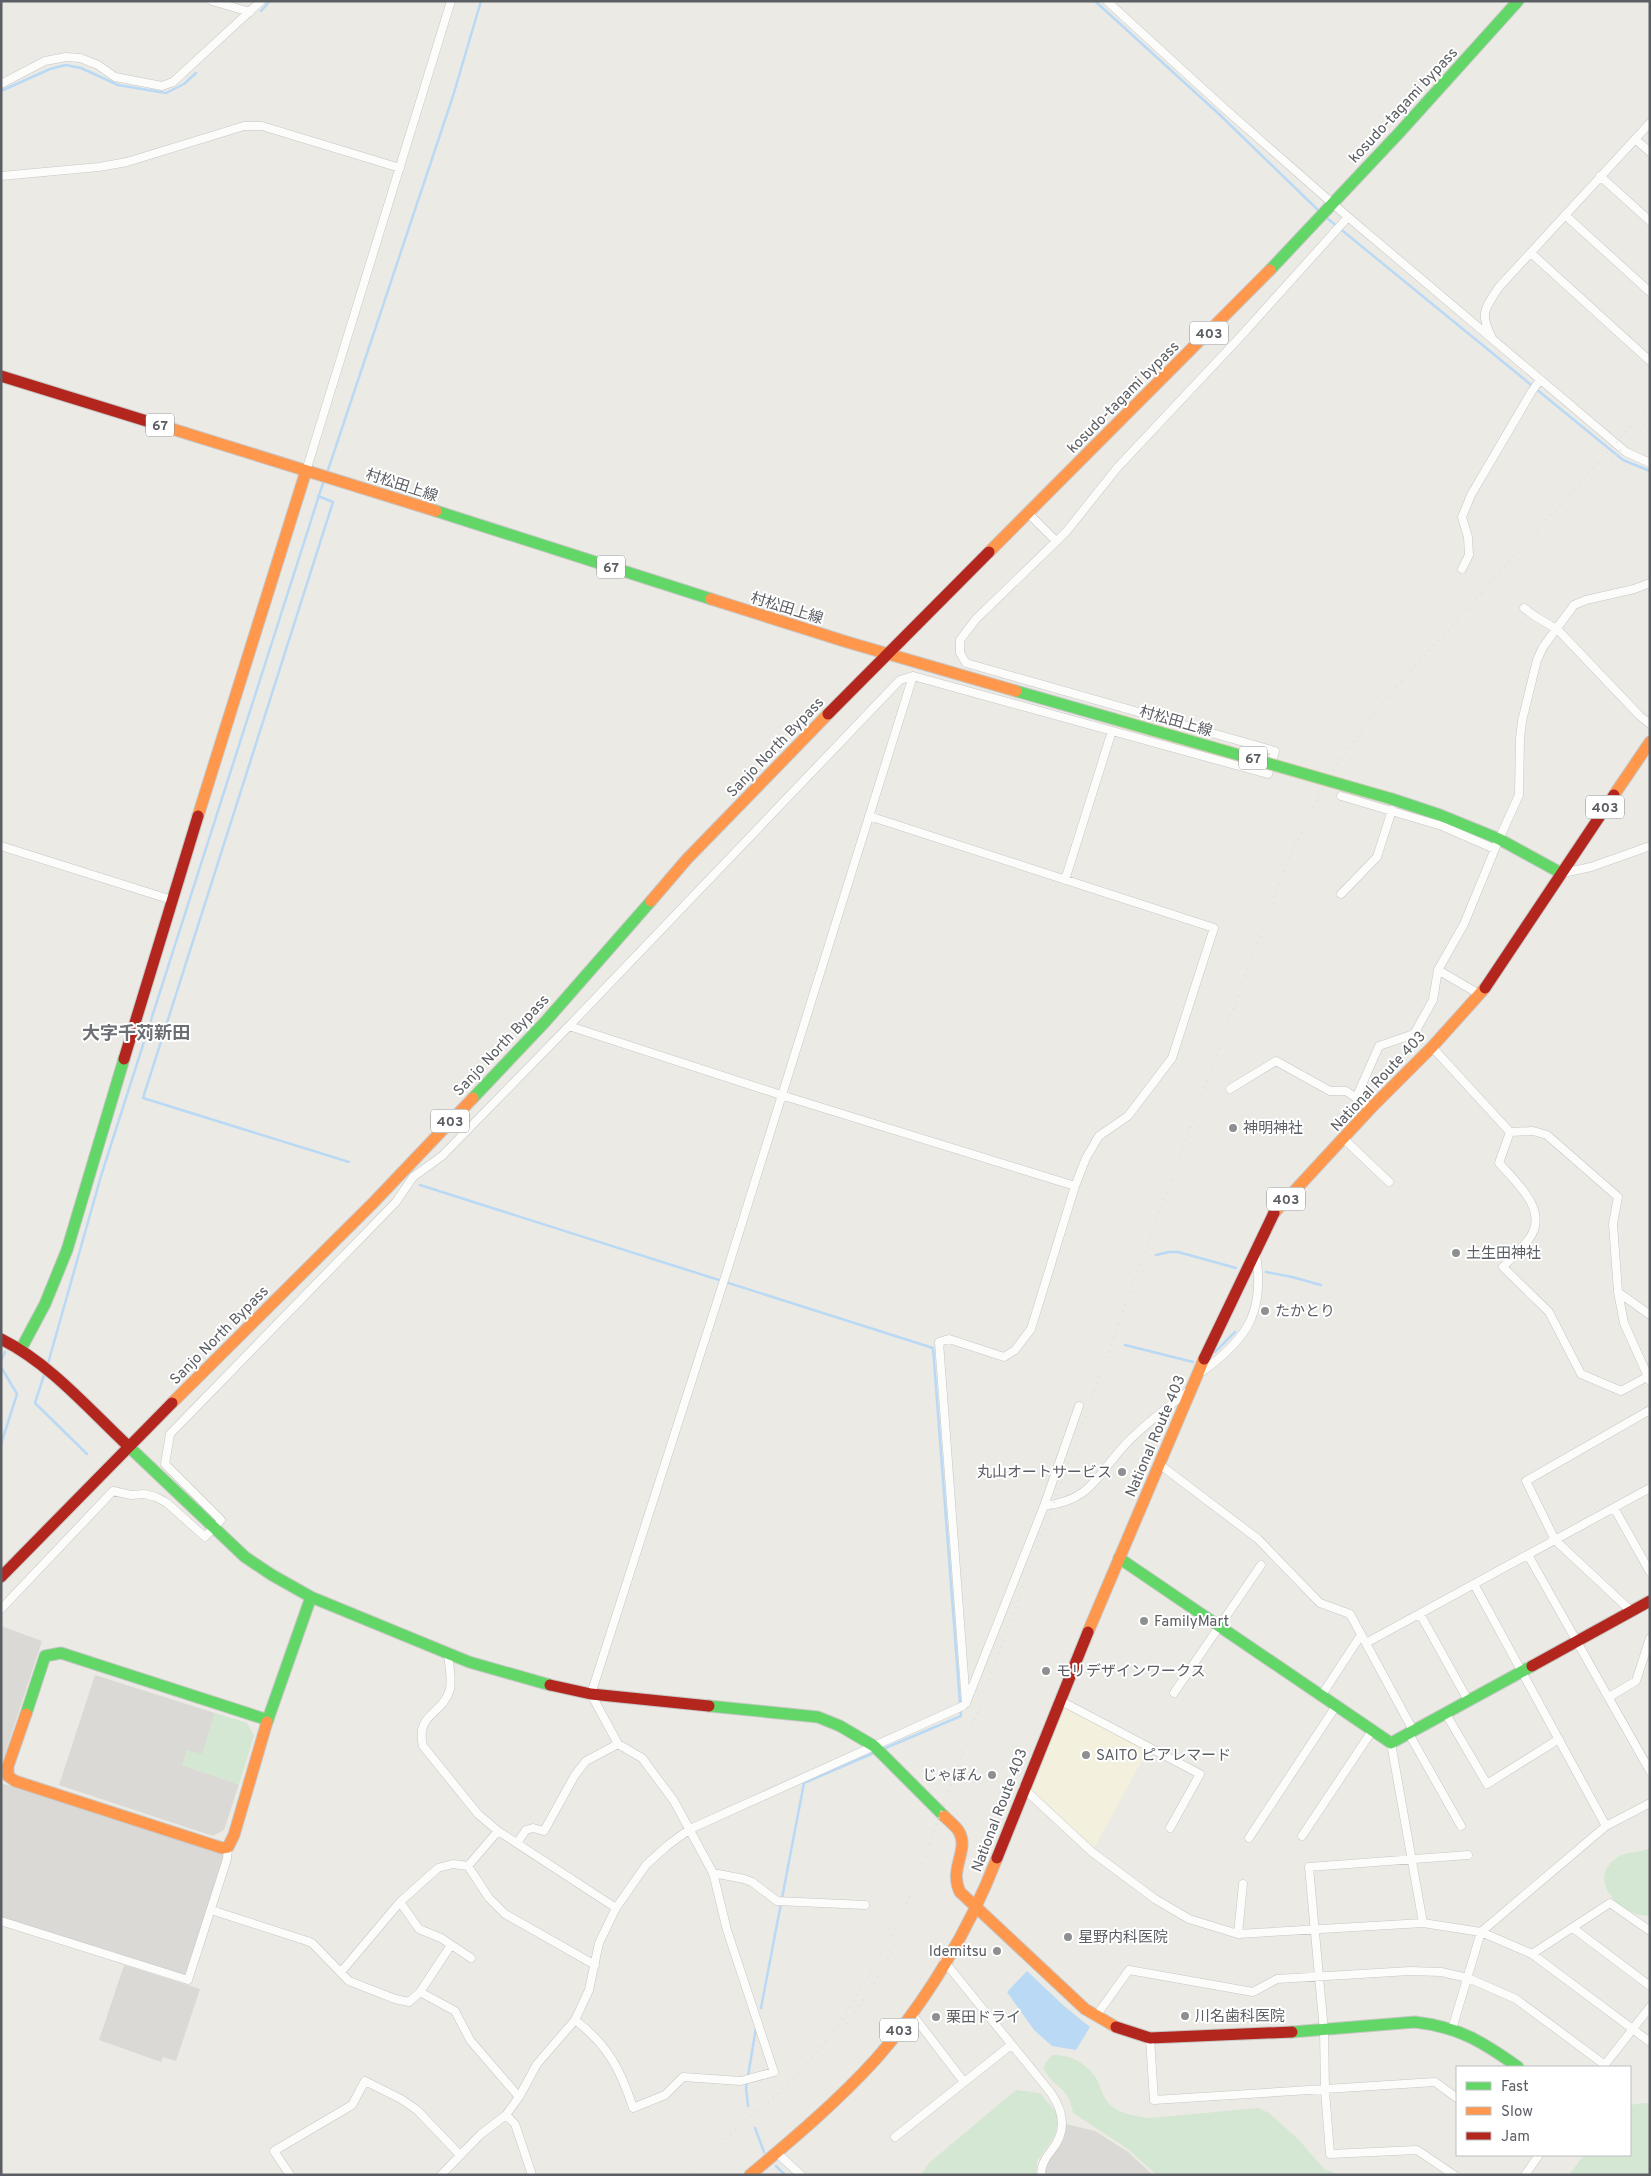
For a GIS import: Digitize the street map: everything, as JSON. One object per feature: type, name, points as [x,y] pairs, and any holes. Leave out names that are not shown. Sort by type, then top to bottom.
[{"type":"main road","name":"kosudo-tagami bypass","points":[[887,654],[1207,335],[1399,133],[1518,1]]},
{"type":"main road","name":"村松田上線","points":[[1,376],[335,479],[887,654],[1114,719],[1392,804],[1440,815],[1496,844],[1561,873]]},
{"type":"main road","points":[[21,1349],[46,1304],[67,1250],[172,900],[306,470]]},
{"type":"main road","name":"Sanjo North Bypass","points":[[1,1577],[129,1445],[381,1194],[545,1022],[687,859],[887,654]]},
{"type":"main road","name":"National Route 403","points":[[750,2175],[849,2087],[912,2014],[976,1905],[987,1883],[1059,1700],[1197,1375],[1255,1247],[1274,1213],[1371,1108],[1432,1047],[1478,994],[1514,946],[1650,742]]},
{"type":"main road","points":[[1,1339],[21,1349],[60,1381],[245,1557],[272,1575],[312,1597],[448,1654],[545,1684],[591,1694],[818,1717],[840,1724],[874,1746],[959,1831],[963,1840],[963,1852],[954,1876],[955,1884],[1085,2009],[1120,2029],[1150,2038],[1324,2031],[1415,2022],[1452,2029],[1486,2044],[1517,2066]]},
{"type":"main road","points":[[1119,1558],[1391,1743],[1650,1601]]},
{"type":"main road","points":[[268,1720],[61,1653],[44,1656],[8,1766],[8,1776],[15,1781],[222,1848],[228,1847],[234,1835],[268,1720],[312,1597]]},
{"type":"street","points":[[212,1],[250,12]]},
{"type":"street","points":[[1,84],[44,61],[66,57],[80,58],[98,65],[116,77],[162,86],[173,82],[261,1]]},
{"type":"street","points":[[306,470],[451,1]]},
{"type":"street","points":[[1107,1],[1225,109],[1494,342],[1626,452],[1650,463]]},
{"type":"street","points":[[1494,342],[1484,322],[1485,308],[1499,287],[1650,123]]},
{"type":"street","points":[[1,176],[99,167],[127,162],[244,126],[262,126],[400,168]]},
{"type":"street","points":[[1635,139],[1650,152]]},
{"type":"street","points":[[1600,176],[1650,221]]},
{"type":"street","points":[[1565,216],[1650,292]]},
{"type":"street","points":[[1,1609],[113,1491],[131,1495],[144,1494],[156,1496],[167,1503],[206,1537],[215,1528],[221,1520],[164,1464],[170,1434],[396,1202],[413,1177],[442,1156],[900,680],[913,676],[1268,774],[1275,751],[966,663],[960,653],[960,640],[976,619],[1056,541],[1117,468],[1242,336],[1348,217]]},
{"type":"street","points":[[1531,253],[1650,361]]},
{"type":"street","points":[[1462,569],[1469,555],[1468,538],[1462,517],[1471,495],[1540,380]]},
{"type":"street","points":[[1028,513],[1056,541]]},
{"type":"street","points":[[1356,1098],[1378,1046],[1414,1034],[1433,1000],[1438,970],[1464,924],[1481,888],[1496,844],[1519,795],[1520,739],[1537,660],[1544,647],[1558,630],[1574,605],[1650,583]]},
{"type":"street","points":[[1524,608],[1558,630],[1640,716],[1650,724]]},
{"type":"street","points":[[575,2020],[591,2032],[616,2064],[627,2088],[632,2108],[665,2095],[683,2077],[742,2081],[774,2072],[727,1930],[713,1873],[674,1801],[642,1758],[618,1744],[591,1694],[720,1293],[913,676]]},
{"type":"street","points":[[1065,880],[1112,730]]},
{"type":"street","points":[[1341,894],[1377,857],[1392,804],[1342,796]]},
{"type":"street","points":[[869,816],[1214,928],[1172,1058],[1128,1116],[1100,1136],[1086,1158],[1075,1186],[1031,1329],[1015,1350],[1004,1357],[949,1339],[939,1342],[966,1703]]},
{"type":"street","points":[[1,846],[172,900]]},
{"type":"street","points":[[1561,873],[1591,866],[1650,846]]},
{"type":"street","points":[[1438,970],[1478,994]]},
{"type":"street","points":[[569,1026],[781,1095],[1075,1186]]},
{"type":"street","points":[[1432,1047],[1510,1132],[1533,1131],[1547,1135],[1618,1197],[1613,1224],[1618,1292],[1624,1323],[1648,1379],[1621,1391],[1581,1374],[1549,1312],[1503,1267],[1530,1237],[1534,1224],[1534,1211],[1530,1198],[1499,1164],[1510,1132]]},
{"type":"street","points":[[1230,1089],[1276,1061],[1330,1091],[1346,1091],[1371,1108]]},
{"type":"street","points":[[1344,1139],[1389,1182]]},
{"type":"street","points":[[1197,1375],[1221,1357],[1246,1331],[1251,1323],[1260,1280],[1255,1247]]},
{"type":"street","points":[[1618,1292],[1650,1314]]},
{"type":"street","points":[[1044,1506],[1072,1500],[1092,1486],[1123,1446],[1192,1387]]},
{"type":"street","points":[[441,2175],[460,2155],[506,2115],[519,2097],[536,2064],[575,2020],[589,1990],[599,1943],[616,1908],[646,1865],[668,1845],[690,1829],[966,1703],[1044,1506],[1079,1406]]},
{"type":"street","points":[[1631,1612],[1555,1540],[1526,1481],[1650,1410]]},
{"type":"street","points":[[1159,1464],[1258,1539],[1320,1603],[1350,1614],[1461,1826]]},
{"type":"street","points":[[1366,1644],[1650,1488]]},
{"type":"street","points":[[1614,1508],[1650,1572]]},
{"type":"street","points":[[1528,1555],[1650,1771]]},
{"type":"street","points":[[1174,1693],[1261,1565]]},
{"type":"street","points":[[1474,1584],[1606,1826]]},
{"type":"street","points":[[1420,1614],[1468,1702]]},
{"type":"street","points":[[1321,1696],[1361,1636]]},
{"type":"street","points":[[1609,1697],[1636,1681],[1650,1638]]},
{"type":"street","points":[[448,1654],[450,1690],[443,1701],[422,1724],[420,1735],[423,1746],[478,1814],[498,1831],[616,1908]]},
{"type":"street","points":[[1059,1700],[1200,1774],[1170,1828]]},
{"type":"street","points":[[1249,1838],[1336,1706]]},
{"type":"street","points":[[1446,1714],[1487,1784],[1559,1739]]},
{"type":"street","points":[[1302,1836],[1372,1731]]},
{"type":"street","points":[[1391,1743],[1423,1923]]},
{"type":"street","points":[[517,1844],[526,1830],[533,1828],[544,1830],[575,1775],[586,1761],[618,1744]]},
{"type":"street","points":[[1023,1788],[1092,1852],[1155,1899],[1188,1919],[1238,1934],[1423,1923],[1481,1932],[1532,1954],[1650,2042]]},
{"type":"street","points":[[1452,2029],[1481,1932],[1606,1826],[1650,1803]]},
{"type":"street","points":[[468,1866],[498,1831]]},
{"type":"street","points":[[1,1921],[188,1980],[227,1859],[228,1847]]},
{"type":"street","points":[[1454,2175],[1417,2150],[1330,2154],[1325,2090],[1324,2031],[1310,1867],[1468,1855]]},
{"type":"street","points":[[341,1972],[400,1902],[438,1868],[452,1864],[468,1866],[489,1898],[504,1914],[595,1965]]},
{"type":"street","points":[[713,1873],[744,1878],[777,1901],[865,1905]]},
{"type":"street","points":[[1238,1934],[1243,1884]]},
{"type":"street","points":[[400,1902],[419,1929],[441,1938],[471,1958]]},
{"type":"street","points":[[1532,1954],[1610,1903],[1650,1931]]},
{"type":"street","points":[[211,1910],[312,1944],[349,1981],[395,1999],[409,2002],[420,1992],[452,1945]]},
{"type":"street","points":[[1573,1928],[1650,1986]]},
{"type":"street","points":[[944,1961],[1051,2094],[1061,2110],[1063,2121],[1058,2140],[1042,2164],[1041,2175]]},
{"type":"street","points":[[1096,2016],[1129,1970],[1253,1992],[1277,1979],[1410,1971],[1441,1972],[1468,1978],[1516,1999],[1604,2066],[1650,2007]]},
{"type":"street","points":[[420,1992],[456,2011],[474,2046],[519,2097]]},
{"type":"street","points":[[912,2014],[964,2082]]},
{"type":"street","points":[[1150,2038],[1154,2100],[1436,2082],[1456,2097]]},
{"type":"street","points":[[894,2137],[1011,2045]]},
{"type":"street","points":[[290,2175],[274,2151],[352,2105],[365,2081],[401,2099],[417,2110],[460,2155]]},
{"type":"street","points":[[506,2115],[515,2124],[532,2175]]},
{"type":"street","points":[[777,2153],[801,2175]]},
{"type":"street","points":[[1525,2175],[1537,2156]]},
{"type":"shaded area","points":[[1,1626],[42,1641],[1,1766]]},
{"type":"shaded area","points":[[95,1675],[215,1713],[202,1755],[182,1765],[239,1784],[224,1830],[213,1836],[59,1785]]},
{"type":"shaded area","points":[[1059,1700],[1149,1748],[1092,1852],[1023,1788]]},
{"type":"shaded area","points":[[1,1783],[224,1855],[186,1976],[178,1976],[1,1917]]},
{"type":"shaded area","points":[[124,1965],[200,1989],[176,2061],[163,2057],[161,2062],[99,2040]]},
{"type":"shaded area","points":[[1066,2124],[1095,2131],[1128,2152],[1153,2175],[1043,2175],[1044,2166],[1061,2141]]},
{"type":"green space","points":[[215,1713],[247,1723],[254,1735],[239,1784],[182,1765],[187,1750],[202,1754]]},
{"type":"green space","points":[[1650,1847],[1650,1916],[1635,1914],[1624,1908],[1611,1896],[1604,1882],[1608,1867],[1614,1860],[1624,1854],[1642,1851]]},
{"type":"green space","points":[[1052,2055],[1065,2056],[1077,2060],[1092,2072],[1105,2099],[1110,2105],[1119,2111],[1129,2114],[1151,2118],[1258,2108],[1269,2113],[1298,2139],[1324,2169],[1340,2175],[1157,2175],[1128,2149],[1073,2113],[1065,2092],[1052,2080],[1044,2069],[1045,2063]]},
{"type":"green space","points":[[1016,2090],[1040,2093],[1056,2112],[1058,2122],[1054,2137],[1037,2161],[1036,2175],[921,2175],[929,2163]]},
{"type":"green space","points":[[1650,2104],[1650,2175],[1569,2175],[1583,2156],[1631,2156],[1631,2105]]},
{"type":"water","points":[[1027,1971],[1064,2006],[1090,2027],[1076,2050],[1052,2046],[1034,2030],[1007,1992]]},
{"type":"waterway","points":[[261,11],[270,1]]},
{"type":"waterway","points":[[327,473],[453,96],[481,1]]},
{"type":"waterway","points":[[1095,1],[1220,115],[1319,211]]},
{"type":"waterway","points":[[1,91],[50,69],[66,65],[81,68],[118,85],[166,93],[184,84],[196,73]]},
{"type":"waterway","points":[[1327,218],[1623,460],[1650,471]]},
{"type":"waterway","points":[[47,1367],[101,1176],[324,480]]},
{"type":"waterway","points":[[318,496],[333,502],[143,1098],[349,1162]]},
{"type":"waterway","points":[[420,1185],[933,1348],[961,1716],[883,1749]]},
{"type":"waterway","points":[[1156,1255],[1178,1252],[1236,1268]]},
{"type":"waterway","points":[[1266,1272],[1321,1285]]},
{"type":"waterway","points":[[1215,1352],[1235,1332]]},
{"type":"waterway","points":[[1125,1345],[1193,1362]]},
{"type":"waterway","points":[[1,1360],[5,1352]]},
{"type":"waterway","points":[[1,1367],[17,1394],[1,1444]]},
{"type":"waterway","points":[[45,1372],[35,1403],[87,1454]]},
{"type":"waterway","points":[[761,2008],[804,1783],[876,1752]]},
{"type":"waterway","points":[[748,2106],[746,2088],[756,2028]]},
{"type":"waterway","points":[[755,2128],[764,2152]]},
{"type":"waterway","points":[[776,2166],[785,2175]]},
{"type":"railway","points":[[682,2175],[781,2091],[813,2057],[843,2019],[898,1924],[921,1867],[1286,864],[1319,795],[1333,770],[1381,704],[1650,405]]},
{"type":"railway","points":[[1606,466],[1650,418]]},
{"type":"railway","points":[[847,2024],[882,1971],[896,1943]]},
{"type":"traffic: fast","points":[[1270,270],[1399,133],[1518,1]]},
{"type":"traffic: fast","points":[[436,511],[711,599]]},
{"type":"traffic: fast","points":[[1016,691],[1114,719]]},
{"type":"traffic: fast","points":[[1114,719],[1392,799]]},
{"type":"traffic: fast","points":[[1392,799],[1440,815],[1499,839],[1561,873]]},
{"type":"traffic: fast","points":[[473,1098],[545,1022],[651,901]]},
{"type":"traffic: fast","points":[[21,1349],[45,1304],[67,1250],[124,1059]]},
{"type":"traffic: fast","points":[[126,1444],[245,1557],[272,1575],[311,1597],[469,1662],[550,1685]]},
{"type":"traffic: fast","points":[[1119,1558],[1391,1743],[1532,1666]]},
{"type":"traffic: fast","points":[[267,1722],[311,1597]]},
{"type":"traffic: fast","points":[[26,1714],[45,1656],[61,1653],[268,1720]]},
{"type":"traffic: fast","points":[[709,1706],[818,1717],[840,1726],[874,1746],[944,1816]]},
{"type":"traffic: fast","points":[[1292,2032],[1415,2022],[1431,2024],[1470,2037],[1517,2066]]},
{"type":"traffic: slow","points":[[989,552],[1270,270]]},
{"type":"traffic: slow","points":[[153,423],[436,511]]},
{"type":"traffic: slow","points":[[198,816],[306,471]]},
{"type":"traffic: slow","points":[[711,599],[847,642],[1016,691]]},
{"type":"traffic: slow","points":[[651,901],[687,859],[828,714]]},
{"type":"traffic: slow","points":[[1614,795],[1650,742]]},
{"type":"traffic: slow","points":[[1274,1213],[1371,1108],[1432,1047],[1485,988]]},
{"type":"traffic: slow","points":[[172,1403],[374,1202],[473,1098]]},
{"type":"traffic: slow","points":[[1088,1632],[1204,1359]]},
{"type":"traffic: slow","points":[[26,1714],[8,1766],[8,1776],[15,1781],[222,1848],[228,1847],[234,1835],[267,1722]]},
{"type":"traffic: slow","points":[[944,1816],[958,1830],[961,1837],[961,1852],[956,1875],[960,1892],[1085,2009],[1116,2027]]},
{"type":"traffic: slow","points":[[750,2175],[831,2104],[861,2075],[895,2037],[929,1989],[960,1938],[997,1858]]},
{"type":"traffic: jam","points":[[1,376],[153,423]]},
{"type":"traffic: jam","points":[[828,714],[989,552]]},
{"type":"traffic: jam","points":[[1485,988],[1614,795]]},
{"type":"traffic: jam","points":[[124,1059],[198,816]]},
{"type":"traffic: jam","points":[[1204,1359],[1274,1213]]},
{"type":"traffic: jam","points":[[1,1339],[19,1349],[51,1373],[126,1444]]},
{"type":"traffic: jam","points":[[1,1577],[172,1403]]},
{"type":"traffic: jam","points":[[1532,1666],[1650,1601]]},
{"type":"traffic: jam","points":[[997,1858],[1088,1632]]},
{"type":"traffic: jam","points":[[550,1685],[591,1694],[709,1706]]},
{"type":"traffic: jam","points":[[1116,2027],[1150,2038],[1292,2032]]},
{"type":"place","name":"神明神社","points":[[1233,1128]]},
{"type":"place","name":"土生田神社","points":[[1456,1253]]},
{"type":"place","name":"たかとり","points":[[1265,1311]]},
{"type":"place","name":"丸山オートサービス","points":[[1122,1472]]},
{"type":"place","name":"FamilyMart","points":[[1144,1621]]},
{"type":"place","name":"モリデザインワークス","points":[[1046,1671]]},
{"type":"place","name":"SAITO ピアレマード","points":[[1086,1755]]},
{"type":"place","name":"じゃぼん","points":[[992,1775]]},
{"type":"place","name":"星野内科医院","points":[[1068,1937]]},
{"type":"place","name":"Idemitsu","points":[[997,1951]]},
{"type":"place","name":"川名歯科医院","points":[[1185,2016]]},
{"type":"place","name":"栗田ドライ","points":[[936,2017]]},
{"type":"district","name":"大字千苅新田","points":[[136,1033]]}]
